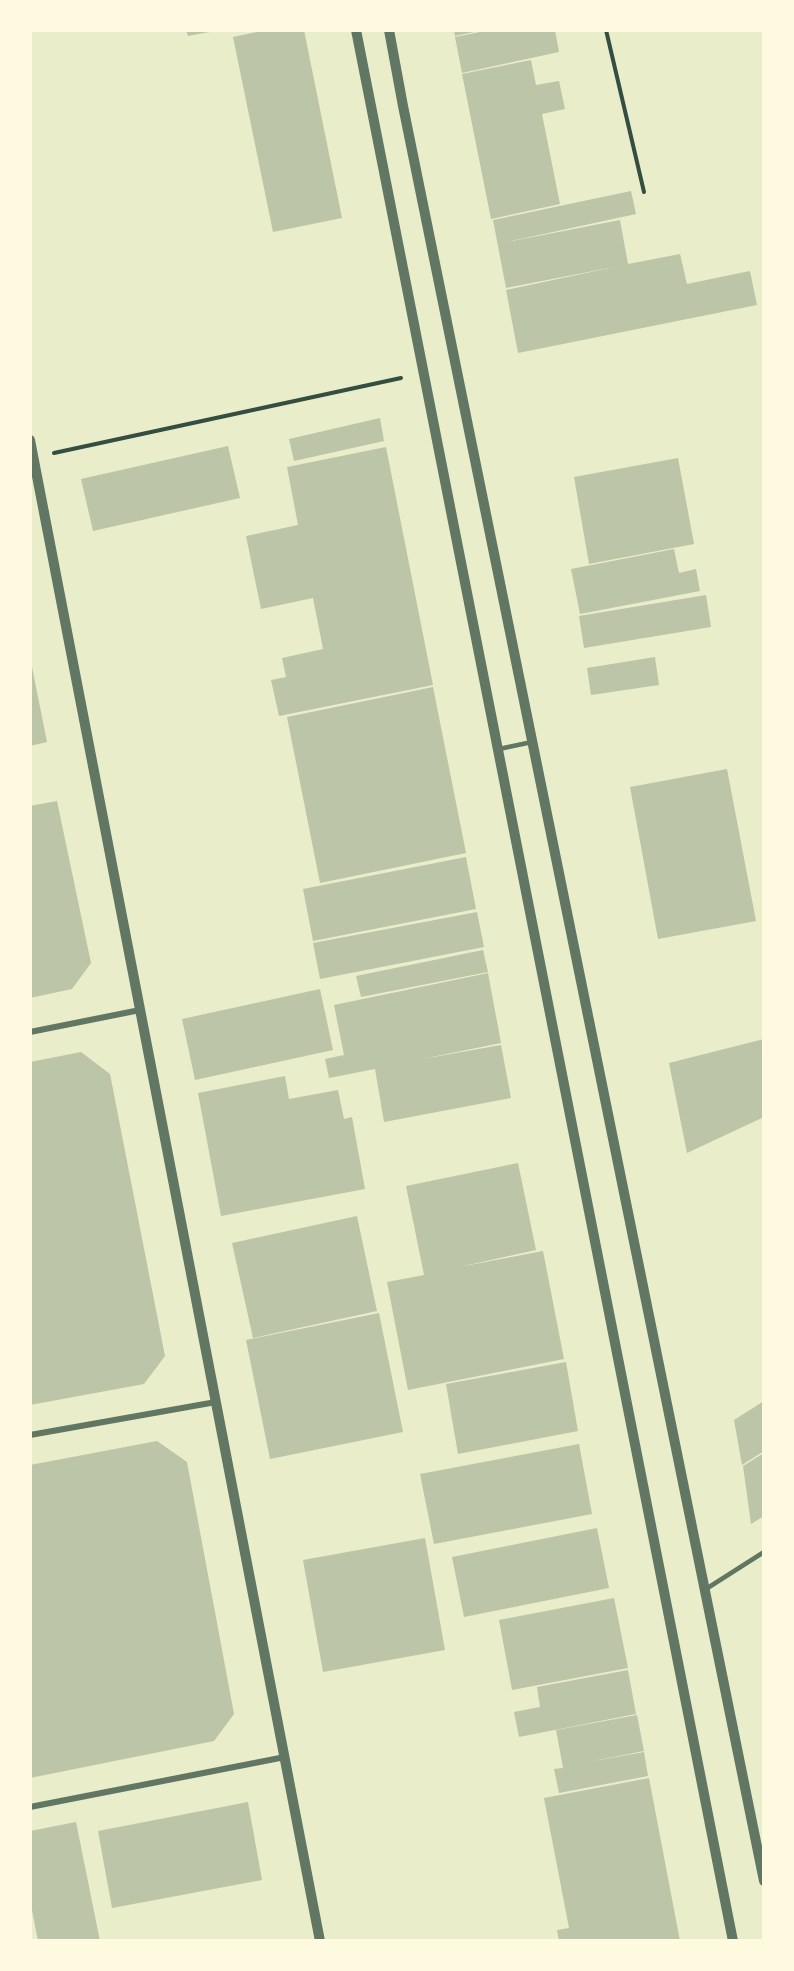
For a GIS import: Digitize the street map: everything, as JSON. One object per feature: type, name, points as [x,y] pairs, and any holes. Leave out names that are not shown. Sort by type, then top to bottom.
[{"type":"street","points":[[356,30],[733,1941]]},
{"type":"street","points":[[389,30],[764,1881]]},
{"type":"street","points":[[30,440],[320,1941]]},
{"type":"street","points":[[30,1032],[140,1010]]},
{"type":"street","points":[[30,1435],[216,1402]]},
{"type":"street","points":[[30,1807],[285,1757]]},
{"type":"lane","points":[[497,750],[532,742]]},
{"type":"lane","points":[[704,1590],[764,1552]]},
{"type":"path","points":[[606,30],[644,192]]},
{"type":"path","points":[[33,458],[422,373]]},
{"type":"building","points":[[186,30],[214,30],[215,31],[188,36]]},
{"type":"building","points":[[266,30],[304,30],[342,218],[273,232],[233,37]]},
{"type":"building","points":[[454,30],[478,30],[479,31],[455,36]]},
{"type":"building","points":[[490,30],[555,30],[559,52],[462,73],[455,37]]},
{"type":"building","points":[[531,60],[536,85],[559,81],[565,109],[542,114],[560,204],[491,219],[462,74]]},
{"type":"building","points":[[631,191],[636,214],[502,243],[620,220],[628,264],[680,254],[687,284],[750,271],[757,305],[518,353],[506,290],[619,266],[506,288],[493,220]]},
{"type":"building","points":[[380,418],[384,441],[294,461],[289,439]]},
{"type":"building","points":[[228,446],[240,498],[93,531],[81,479]]},
{"type":"building","points":[[386,447],[433,685],[279,716],[271,680],[286,677],[282,658],[323,649],[313,598],[261,609],[246,536],[298,525],[287,467]]},
{"type":"building","points":[[678,458],[694,544],[589,564],[574,477]]},
{"type":"building","points":[[674,549],[679,573],[696,569],[700,591],[580,614],[571,569]]},
{"type":"building","points":[[706,595],[711,627],[584,648],[579,616]]},
{"type":"building","points":[[655,657],[659,685],[591,695],[587,668]]},
{"type":"building","points":[[30,663],[47,742],[30,746]]},
{"type":"building","points":[[433,687],[466,853],[320,883],[287,717]]},
{"type":"building","points":[[727,769],[756,921],[658,939],[630,787]]},
{"type":"building","points":[[57,801],[91,963],[72,989],[30,998],[30,806]]},
{"type":"building","points":[[466,857],[476,909],[313,941],[303,889]]},
{"type":"building","points":[[477,912],[484,947],[320,979],[313,943]]},
{"type":"building","points":[[483,950],[488,972],[361,997],[356,976]]},
{"type":"building","points":[[488,973],[501,1043],[422,1059],[501,1045],[511,1098],[384,1122],[375,1069],[329,1078],[325,1059],[344,1055],[334,1005]]},
{"type":"building","points":[[320,989],[333,1050],[195,1080],[182,1019]]},
{"type":"building","points":[[764,1039],[764,1117],[687,1153],[669,1063]]},
{"type":"building","points":[[81,1052],[110,1074],[165,1356],[144,1384],[30,1405],[30,1062]]},
{"type":"building","points":[[285,1076],[289,1099],[338,1090],[344,1119],[352,1117],[365,1189],[221,1216],[198,1093]]},
{"type":"building","points":[[518,1163],[536,1250],[459,1267],[543,1251],[564,1359],[408,1390],[387,1282],[424,1275],[406,1186]]},
{"type":"building","points":[[357,1216],[377,1311],[253,1338],[232,1243]]},
{"type":"building","points":[[379,1313],[403,1432],[270,1459],[246,1340]]},
{"type":"building","points":[[566,1362],[578,1431],[458,1454],[446,1384]]},
{"type":"building","points":[[764,1401],[764,1451],[742,1465],[734,1420]]},
{"type":"building","points":[[157,1441],[187,1462],[234,1714],[214,1741],[30,1778],[30,1465]]},
{"type":"building","points":[[579,1444],[592,1514],[434,1544],[420,1474]]},
{"type":"building","points":[[764,1453],[764,1516],[751,1524],[743,1466]]},
{"type":"building","points":[[597,1528],[609,1588],[464,1617],[452,1557]]},
{"type":"building","points":[[425,1538],[445,1650],[323,1672],[303,1560]]},
{"type":"building","points":[[614,1598],[628,1668],[512,1690],[499,1620]]},
{"type":"building","points":[[628,1670],[636,1714],[519,1737],[514,1712],[540,1707],[537,1687]]},
{"type":"building","points":[[637,1715],[644,1751],[588,1762],[644,1752],[648,1776],[559,1793],[554,1769],[563,1768],[556,1730]]},
{"type":"building","points":[[649,1778],[680,1941],[559,1941],[557,1930],[569,1928],[544,1798]]},
{"type":"building","points":[[248,1802],[262,1880],[112,1908],[98,1831]]},
{"type":"building","points":[[76,1822],[100,1941],[38,1941],[30,1900],[30,1831]]}]
